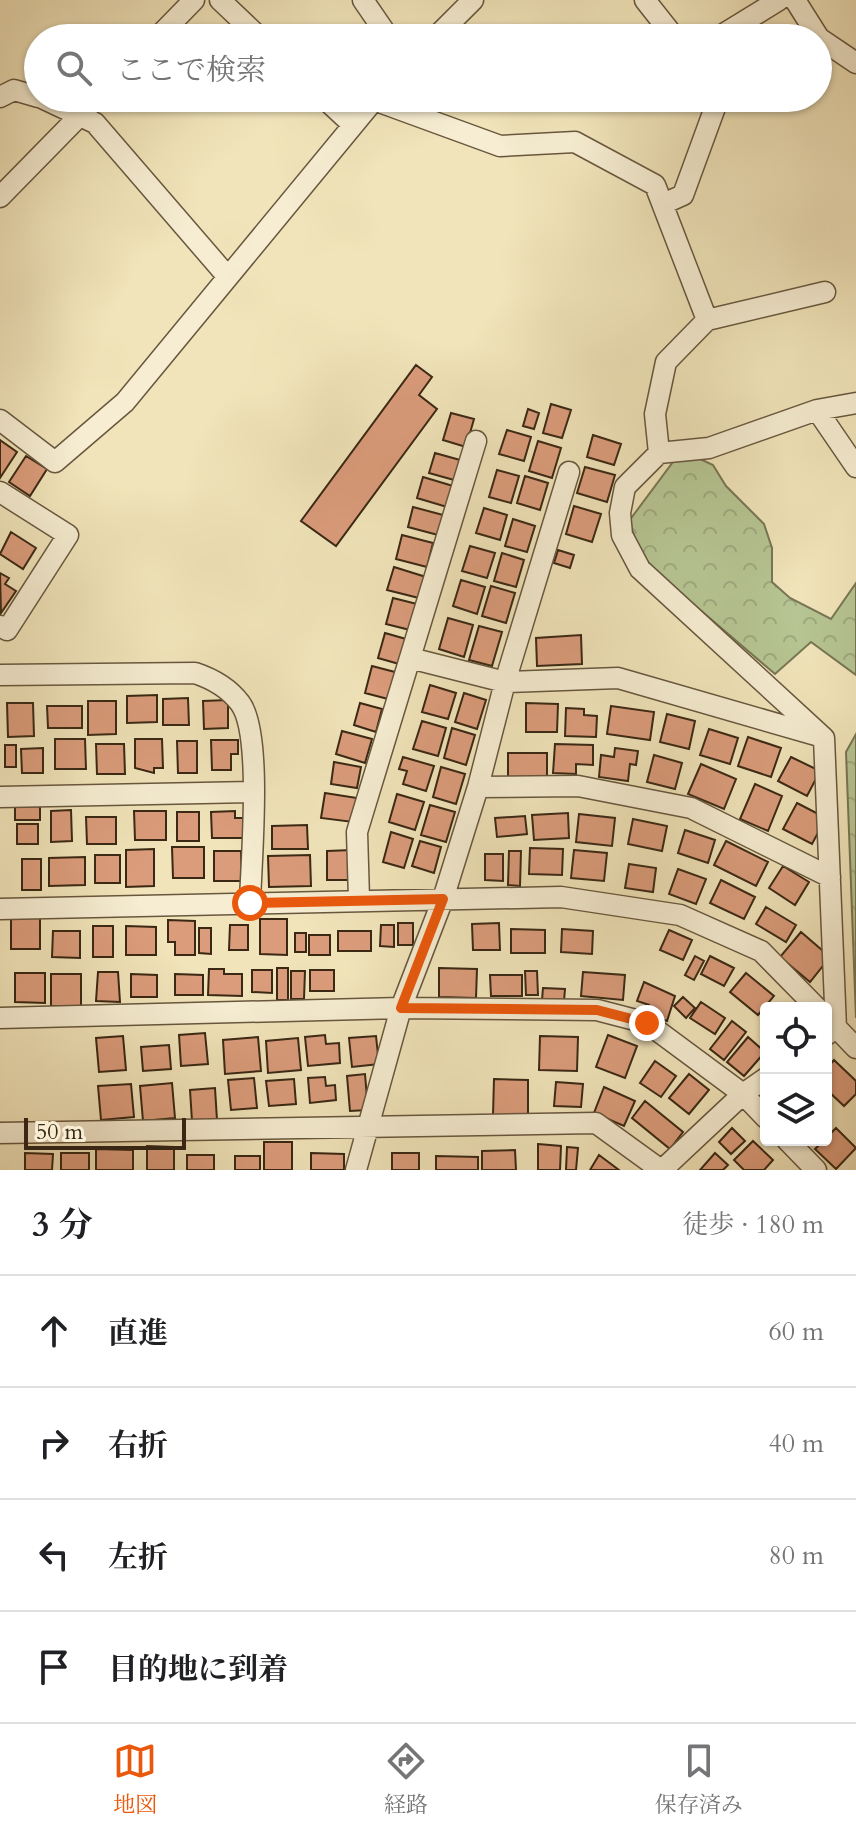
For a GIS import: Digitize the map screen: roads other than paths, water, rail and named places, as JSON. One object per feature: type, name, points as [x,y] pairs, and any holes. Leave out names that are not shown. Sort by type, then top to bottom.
[{"type":"street","points":[[171,24],[194,0]]},
{"type":"street","points":[[220,0],[245,24]]},
{"type":"street","points":[[363,0],[379,24]]},
{"type":"street","points":[[449,24],[473,0]]},
{"type":"street","points":[[645,0],[664,24]]},
{"type":"street","points":[[740,24],[779,0]]},
{"type":"street","points":[[795,0],[810,24]]},
{"type":"street","points":[[832,47],[856,63]]},
{"type":"street","points":[[0,97],[14,90],[24,93]]},
{"type":"street","points":[[72,112],[95,123],[227,276]]},
{"type":"street","points":[[0,197],[84,112]]},
{"type":"street","points":[[339,112],[353,125]]},
{"type":"street","points":[[0,420],[55,462],[125,402],[364,112]]},
{"type":"street","points":[[410,112],[500,146],[575,142],[655,185],[707,320]]},
{"type":"street","points":[[663,204],[683,195],[713,112]]},
{"type":"street","points":[[659,453],[655,414],[666,362],[707,320],[825,292]]},
{"type":"street","points":[[829,1002],[830,877],[824,738],[640,569],[622,535],[620,513],[625,487],[659,453],[709,448],[817,410],[856,403]]},
{"type":"street","points":[[817,410],[856,467]]},
{"type":"street","points":[[359,899],[357,832],[476,441]]},
{"type":"street","points":[[356,1170],[401,1008],[443,899],[478,787],[505,682],[569,472]]},
{"type":"street","points":[[0,492],[68,535],[7,630],[0,626]]},
{"type":"street","points":[[410,658],[505,682],[618,678],[824,738]]},
{"type":"street","points":[[0,675],[195,673],[217,681],[241,704],[253,737],[250,903]]},
{"type":"street","points":[[478,787],[578,786],[691,808],[830,877]]},
{"type":"street","points":[[0,797],[252,792]]},
{"type":"street","points":[[0,909],[561,897],[680,915],[761,951],[811,1002]]},
{"type":"street","points":[[0,1018],[401,1008],[597,1010],[647,1023],[743,1094],[760,1112]]},
{"type":"street","points":[[832,1029],[856,1048]]},
{"type":"street","points":[[0,1133],[370,1124],[596,1123],[662,1170],[743,1094],[760,1082]]},
{"type":"street","points":[[793,1146],[816,1170]]}]
